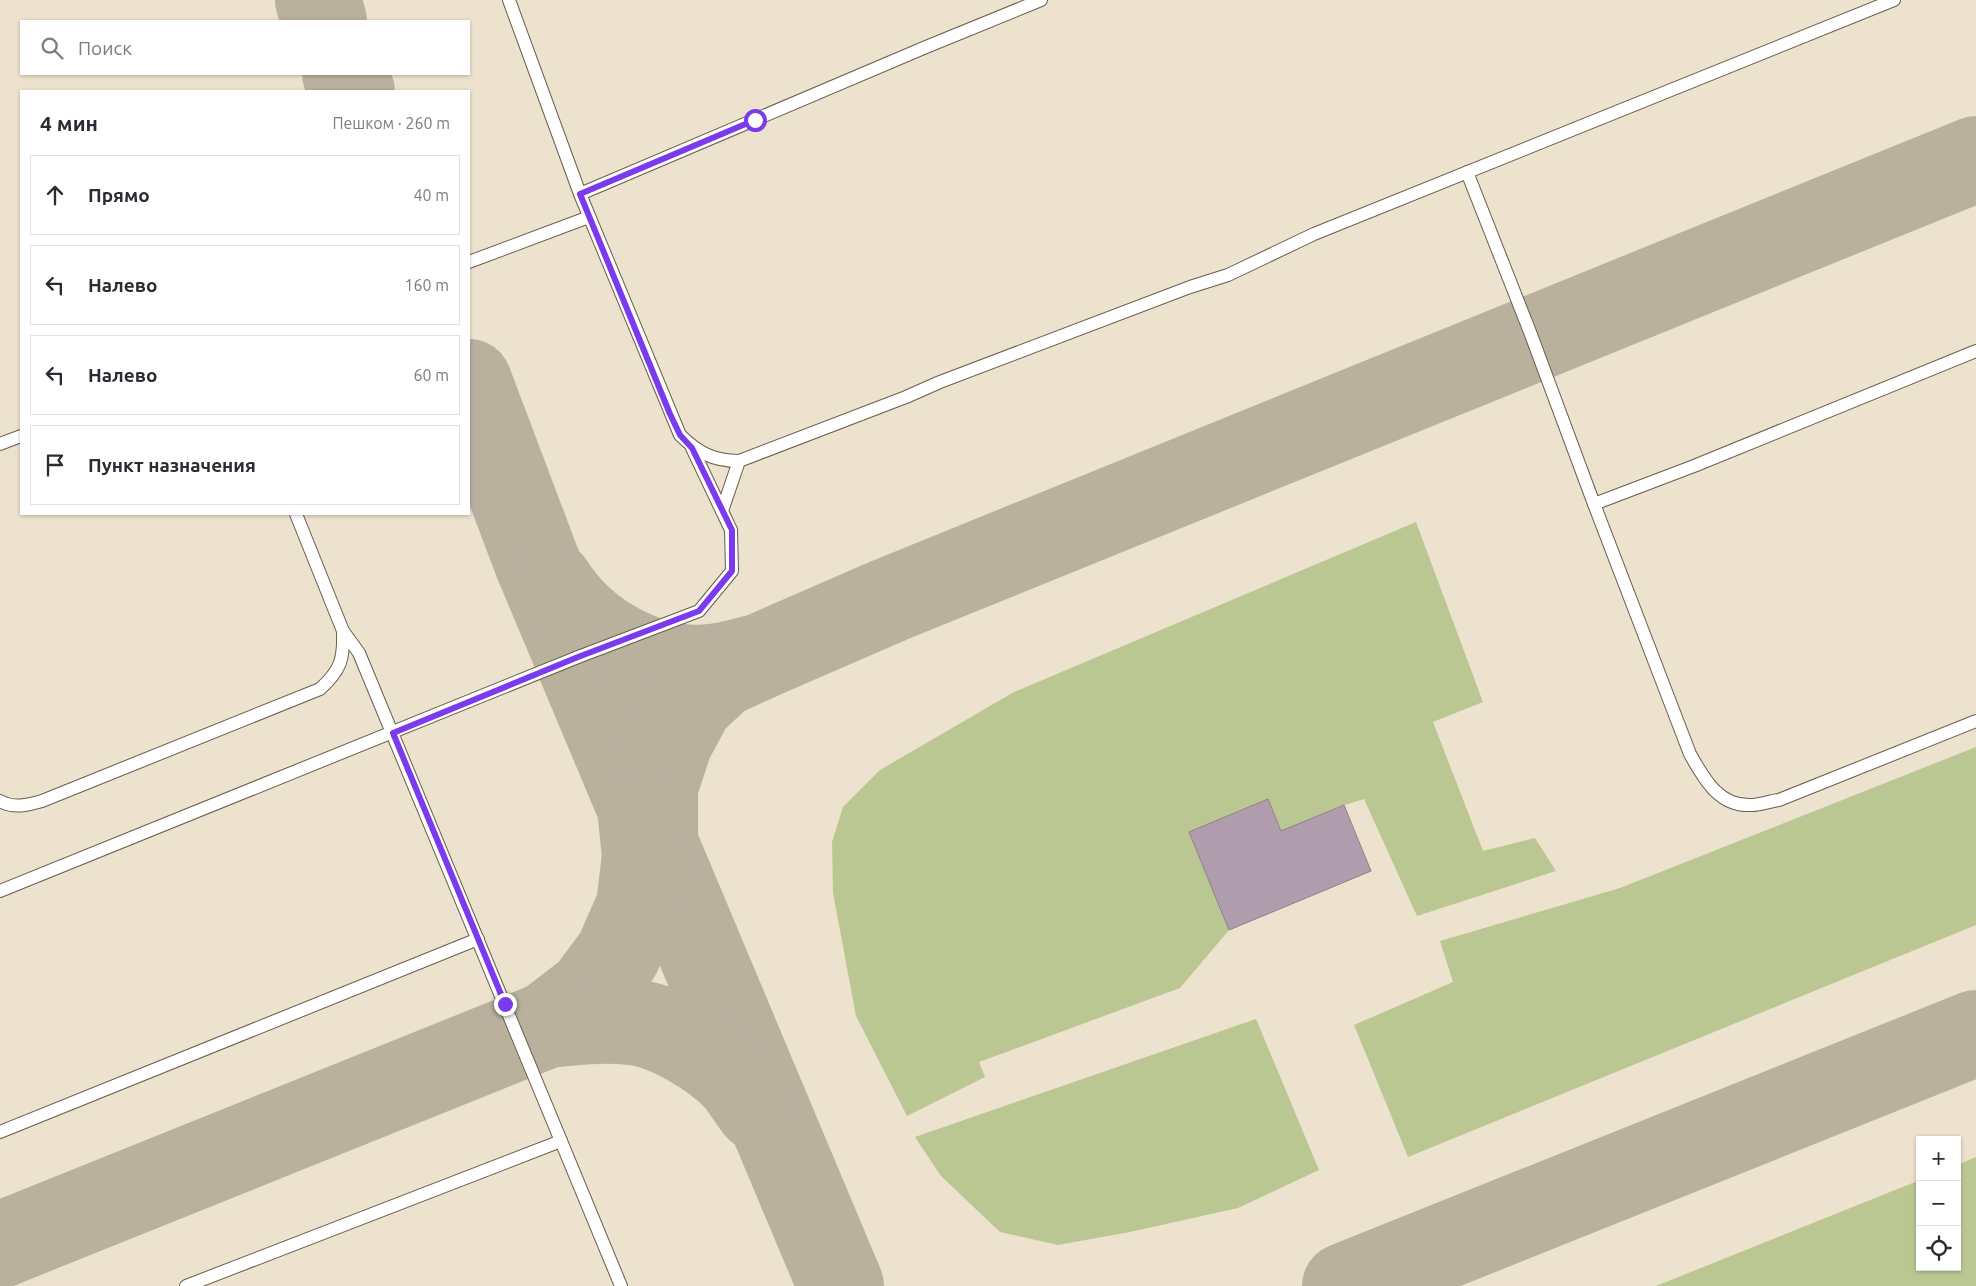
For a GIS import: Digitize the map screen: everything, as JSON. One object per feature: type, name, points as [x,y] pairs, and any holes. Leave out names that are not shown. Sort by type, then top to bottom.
[{"type":"lane","points":[[0,891],[578,657],[699,611],[732,571],[732,530],[692,448],[680,435],[670,414],[580,194],[508,0]]},
{"type":"lane","points":[[580,194],[917,50],[1041,0]]},
{"type":"lane","points":[[692,448],[703,454],[739,462],[976,368],[1190,287],[1228,275],[1314,234],[1894,0]]},
{"type":"lane","points":[[1466,172],[1533,339],[1690,754],[1706,783],[1719,795],[1734,804],[1752,805],[1779,800],[1976,721]]},
{"type":"lane","points":[[470,262],[589,217]]},
{"type":"lane","points":[[1594,504],[1694,466],[1976,350]]},
{"type":"lane","points":[[0,444],[20,436]]},
{"type":"lane","points":[[722,510],[739,462]]},
{"type":"lane","points":[[296,515],[343,631],[359,653],[393,733],[621,1286]]},
{"type":"lane","points":[[0,801],[14,806],[25,806],[42,801],[320,689],[330,680],[342,661],[343,631]]},
{"type":"lane","points":[[0,1132],[478,939]]},
{"type":"lane","points":[[186,1286],[561,1141]]},
{"type":"green space","points":[[1416,522],[1483,702],[1433,722],[1483,851],[1535,838],[1556,871],[1417,916],[1364,799],[1338,807],[1281,831],[1268,799],[1189,832],[1229,930],[1180,988],[979,1062],[985,1077],[907,1116],[856,1016],[833,893],[832,842],[843,807],[880,770],[1014,692]]},
{"type":"green space","points":[[1976,747],[1976,925],[1408,1157],[1354,1025],[1453,982],[1440,941],[1620,888]]},
{"type":"green space","points":[[1256,1019],[1319,1170],[1238,1208],[1130,1232],[1058,1245],[1000,1232],[941,1176],[915,1137]]},
{"type":"green space","points":[[1976,1157],[1976,1286],[1656,1286],[1916,1182],[1916,1271],[1961,1271],[1961,1163]]},
{"type":"building","points":[[1268,799],[1281,831],[1344,805],[1371,871],[1229,930],[1189,832]]},
{"type":"taxiway","points":[[318,0],[324,20]]},
{"type":"taxiway","points":[[345,75],[352,90]]},
{"type":"taxiway","points":[[655,844],[655,787],[670,741],[691,702],[720,675],[890,600],[1976,159]]},
{"type":"taxiway","points":[[470,385],[537,562],[841,1286]]},
{"type":"taxiway","points":[[551,584],[581,619],[599,634],[641,657],[664,664],[687,667],[710,667],[759,657]]},
{"type":"taxiway","points":[[547,1025],[590,992],[618,954],[639,906],[645,856],[641,817]]},
{"type":"taxiway","points":[[0,1245],[547,1025],[610,1021],[645,1024],[659,1029],[703,1051],[728,1070],[738,1080],[758,1108]]},
{"type":"taxiway","points":[[1345,1286],[1976,1033]]},
{"type":"route","points":[[505,1004],[393,733],[578,657],[699,611],[732,571],[732,530],[692,448],[680,435],[670,414],[580,194],[755,120]]}]
